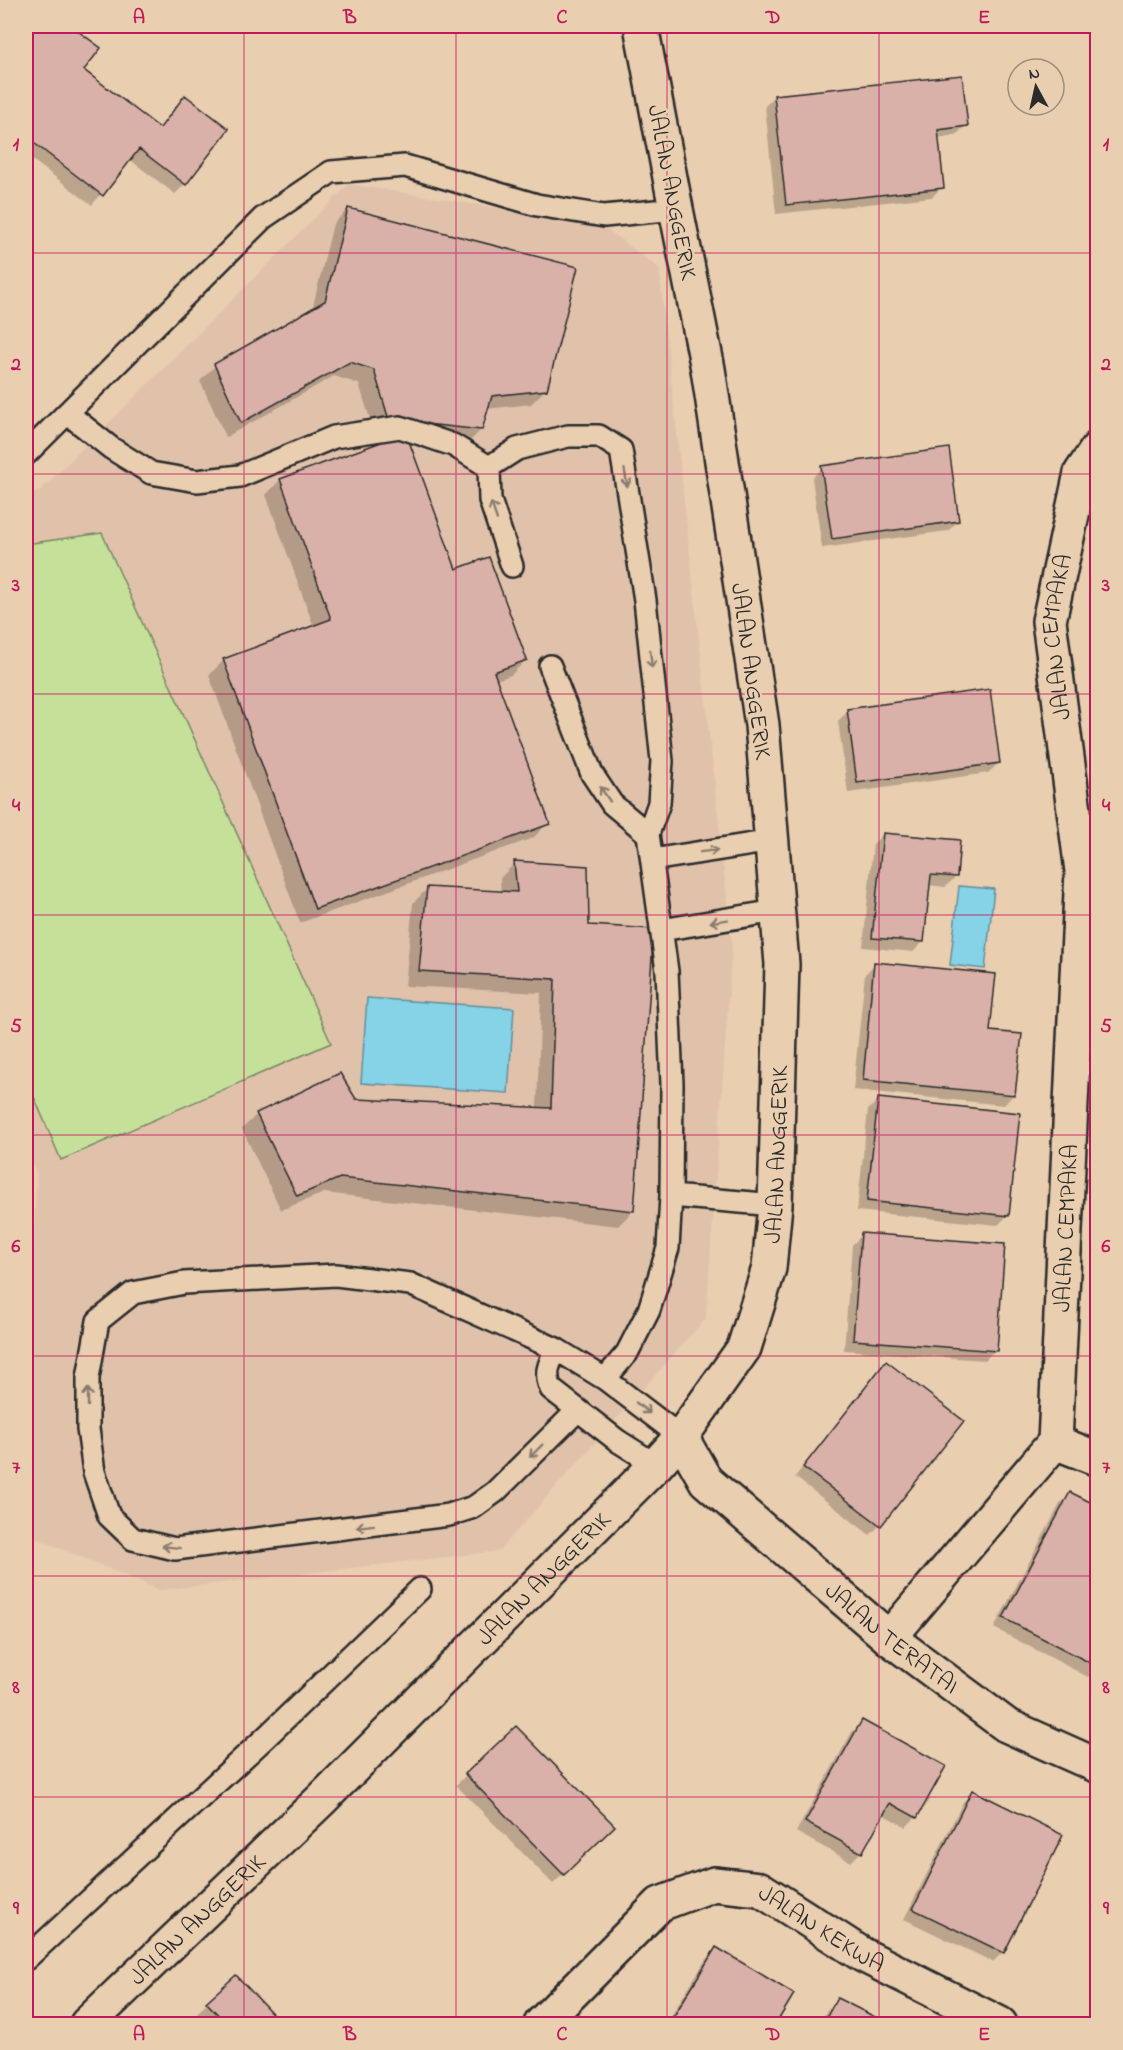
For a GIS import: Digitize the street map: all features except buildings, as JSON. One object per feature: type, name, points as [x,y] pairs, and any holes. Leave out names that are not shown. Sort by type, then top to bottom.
[{"type":"street","name":"JALAN ANGGERIK","points":[[87,2025],[322,1799],[656,1465],[681,1437],[744,1348],[769,1268],[775,1205],[782,964],[759,702],[708,369],[675,209],[642,26]]},
{"type":"street","name":"JALAN CEMPAKA","points":[[1055,1442],[1082,871],[1049,621],[1081,473],[1098,448]]},
{"type":"street","name":"JALAN TERATAI","points":[[681,1437],[706,1481],[889,1638],[1006,1725],[1098,1766]]},
{"type":"street","points":[[889,1638],[1055,1442],[1098,1459]]},
{"type":"street","name":"JALAN TERATAI","points":[[656,1465],[706,1481]]},
{"type":"street","name":"JALAN KEKWA","points":[[541,2025],[660,1904],[714,1884],[760,1889],[863,1955],[1000,2025]]},
{"type":"lane","points":[[26,454],[263,218],[332,172],[405,166],[537,206],[604,216],[675,209]]},
{"type":"lane","points":[[67,413],[111,448],[151,473],[197,481],[240,476],[334,436],[400,427],[453,445],[489,467]]},
{"type":"lane","points":[[489,467],[517,449],[568,436],[599,436],[621,450],[645,600],[662,761],[659,803],[648,834],[667,971],[672,1084],[671,1196],[668,1248],[649,1310],[627,1353],[605,1378]]},
{"type":"lane","points":[[489,467],[490,500],[512,566]]},
{"type":"lane","points":[[550,666],[592,774],[612,804],[648,834]]},
{"type":"lane","points":[[652,860],[771,841]]},
{"type":"lane","points":[[661,930],[777,911]]},
{"type":"lane","points":[[671,1196],[775,1205]]},
{"type":"lane","points":[[578,1410],[495,1492],[474,1508],[449,1515],[175,1549],[133,1539],[109,1516],[94,1473],[88,1429],[88,1378],[98,1321],[133,1293],[183,1283],[336,1275],[410,1284],[556,1349],[605,1378],[681,1437]]},
{"type":"lane","points":[[556,1349],[548,1367],[547,1379],[551,1389],[618,1441],[656,1465]]},
{"type":"lane","points":[[26,1959],[266,1737],[420,1589]]},
{"type":"shaded area","points":[[349,184],[601,225],[659,268],[732,946],[706,1318],[499,1551],[160,1590],[26,1534],[26,1386],[37,1174],[26,1147],[26,498],[42,489]]},
{"type":"green space","points":[[102,533],[331,1043],[61,1160],[26,1078],[26,544]]},
{"type":"water","points":[[959,886],[994,889],[985,969],[950,965]]},
{"type":"water","points":[[367,998],[514,1008],[508,1093],[361,1083]]}]
